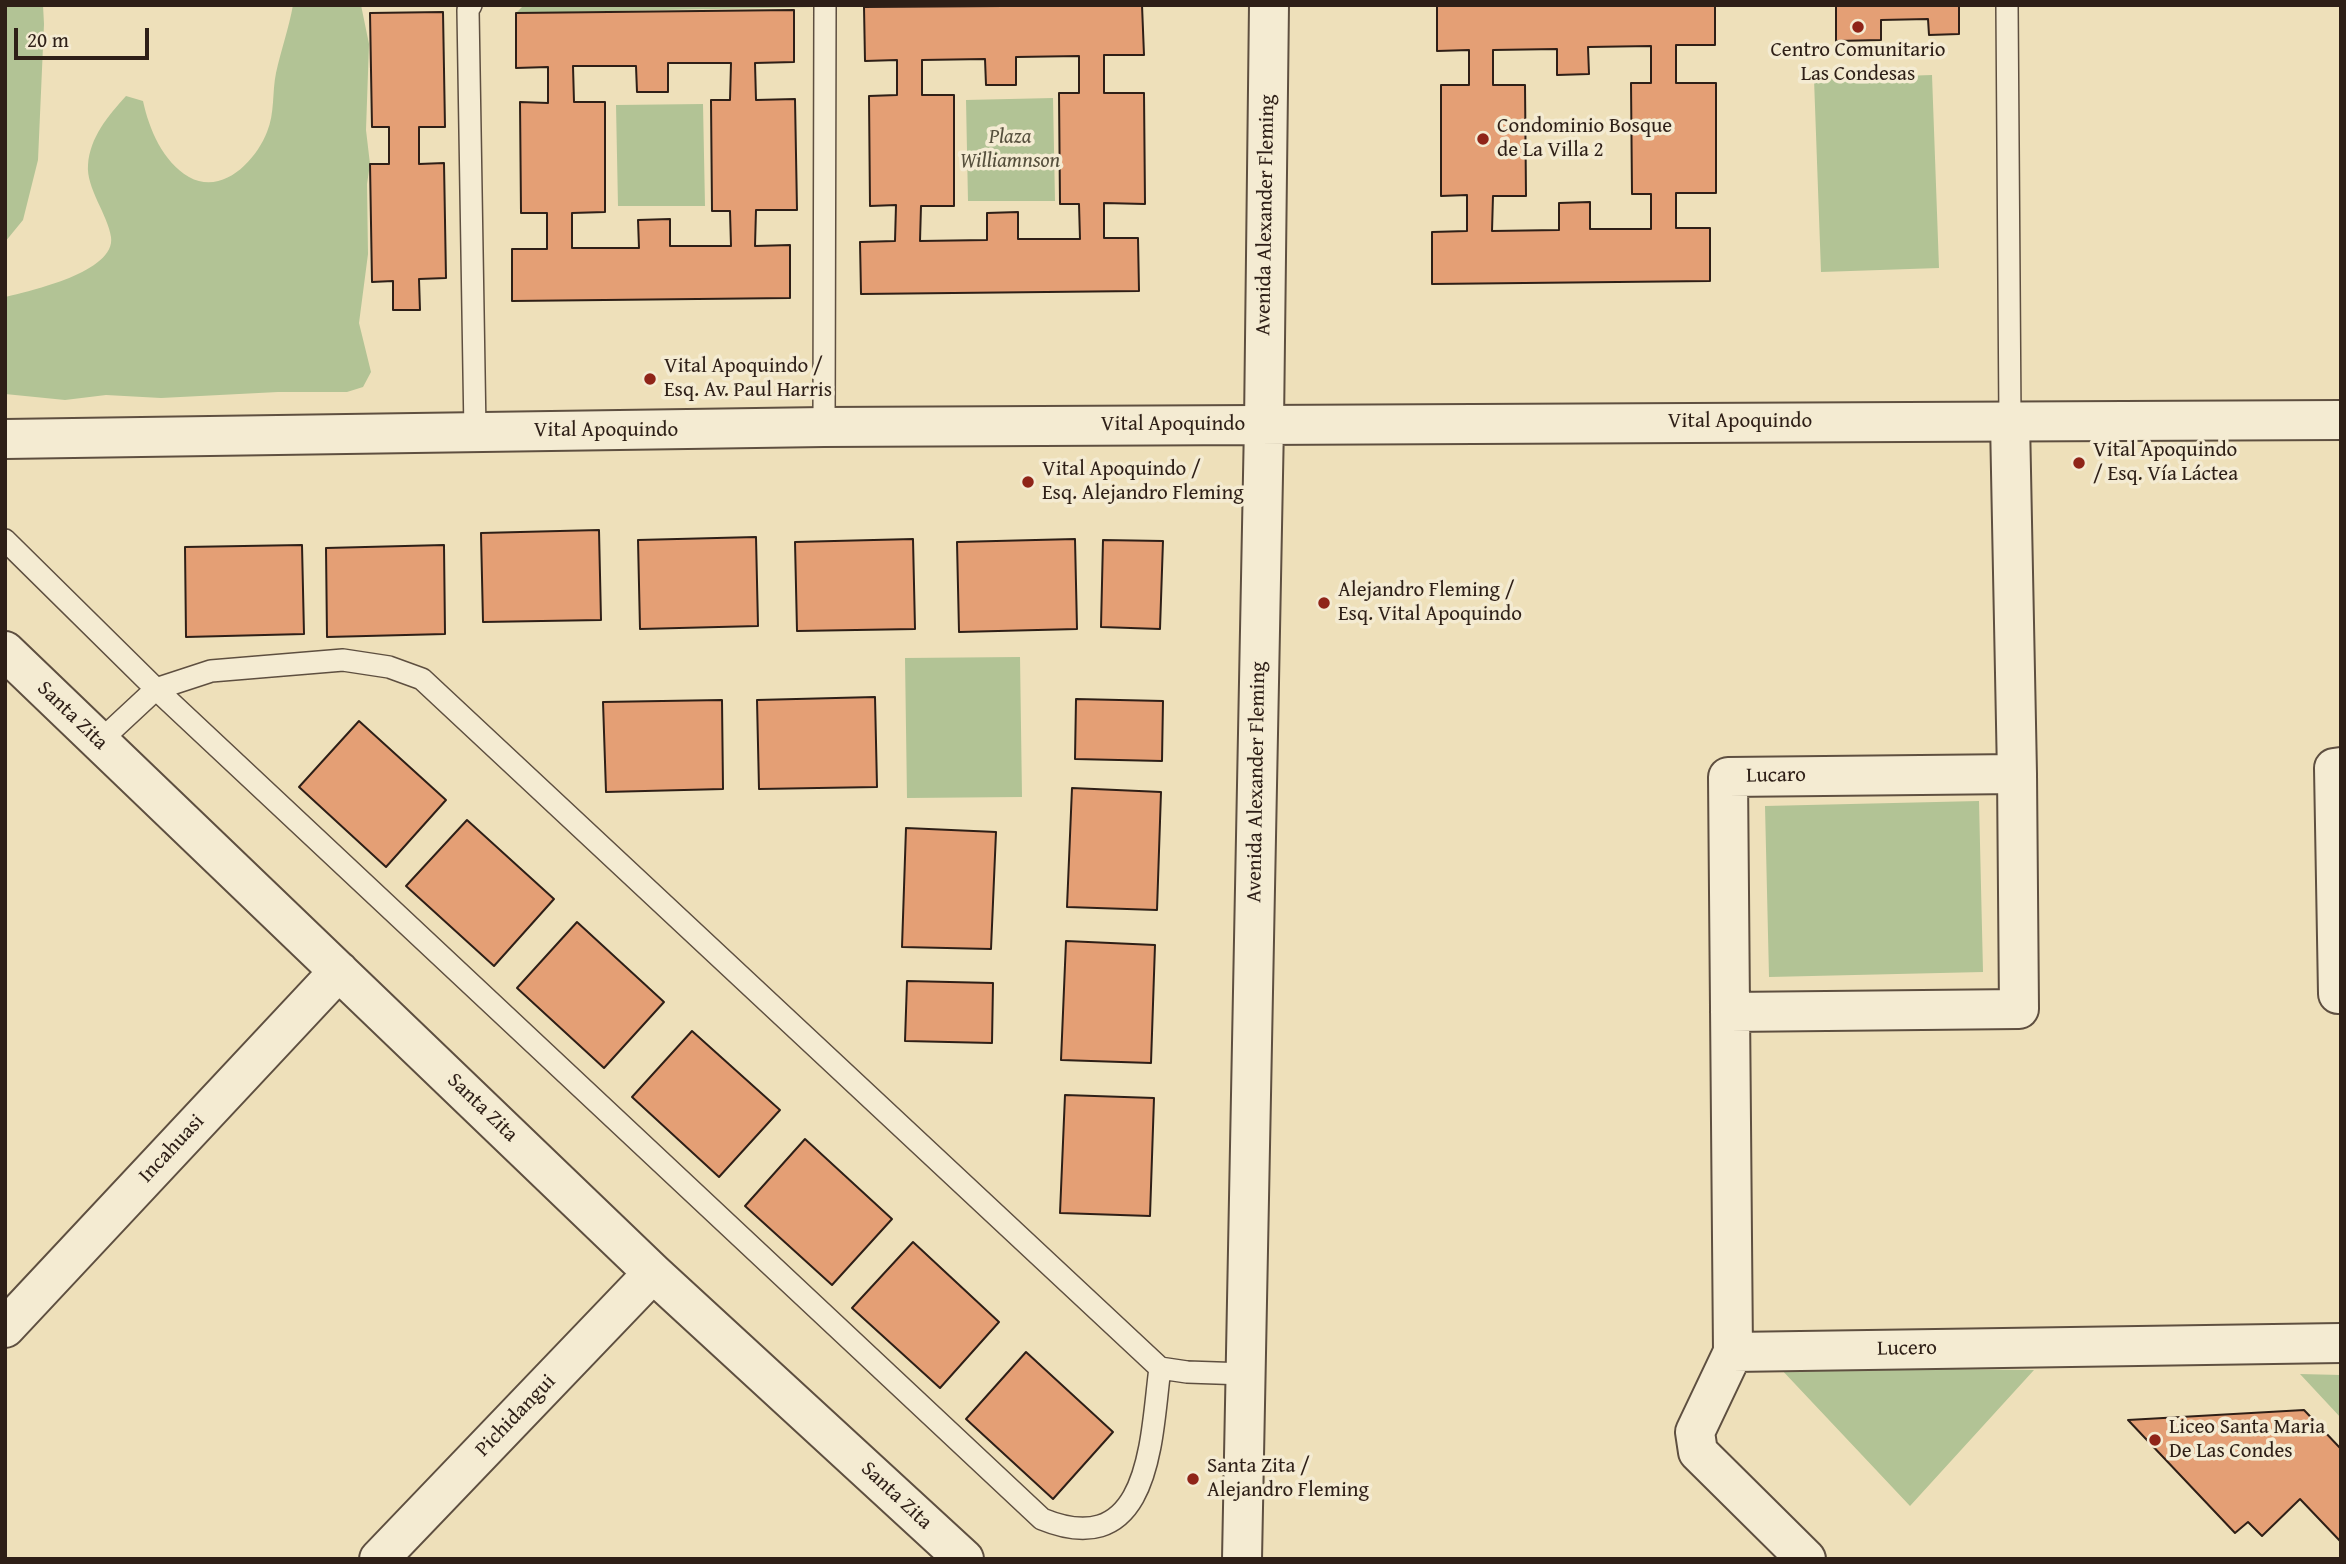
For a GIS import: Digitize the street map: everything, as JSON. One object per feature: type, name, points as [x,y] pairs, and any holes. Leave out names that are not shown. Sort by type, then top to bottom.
[{"type":"street","name":"Avenida Alexander Fleming","points":[[1242,1559],[1264,424],[1269,5]]},
{"type":"street","name":"Vital Apoquindo","points":[[5,439],[824,427],[2341,420]]},
{"type":"street","points":[[1730,1012],[2019,1009],[2010,421]]},
{"type":"street","name":"Santa Zita","points":[[5,651],[653,1273],[964,1559]]},
{"type":"street","points":[[2341,767],[2334,768],[2338,994],[2341,994]]},
{"type":"street","name":"Lucaro","points":[[1733,1352],[1728,777],[2017,774]]},
{"type":"street","name":"Incahuasi","points":[[5,1328],[339,971]]},
{"type":"street","name":"Pichidangui","points":[[379,1559],[653,1273]]},
{"type":"street","name":"Lucero","points":[[1733,1352],[2341,1343]]},
{"type":"street","points":[[1733,1352],[1695,1432],[1698,1452],[1806,1559]]},
{"type":"lane","points":[[471,5],[468,10],[469,182],[475,432]]},
{"type":"lane","points":[[824,427],[825,5]]},
{"type":"lane","points":[[2007,5],[2010,421]]},
{"type":"lane","points":[[5,540],[156,689],[1042,1519],[1060,1528],[1080,1531],[1108,1525],[1130,1508],[1145,1476],[1160,1368]]},
{"type":"lane","points":[[99,742],[156,689],[211,671],[344,660],[389,667],[422,679],[1160,1368],[1187,1372],[1246,1374]]},
{"type":"green space","points":[[5,5],[43,5],[44,24],[38,160],[23,220],[5,242]]},
{"type":"green space","points":[[293,5],[361,5],[369,44],[366,130],[370,164],[367,184],[368,254],[359,323],[371,372],[363,387],[347,392],[278,392],[161,398],[106,395],[65,400],[5,394],[5,297],[69,278],[100,260],[109,249],[109,229],[88,174],[92,145],[107,119],[126,96],[143,101],[158,144],[180,171],[202,182],[214,182],[237,172],[255,154],[270,125],[276,73]]},
{"type":"green space","points":[[524,5],[813,5],[813,7],[516,13]]},
{"type":"green space","points":[[1932,75],[1939,268],[1821,272],[1814,79]]},
{"type":"green space","name":"Plaza Williamnson","points":[[1053,98],[1055,201],[968,201],[966,100]]},
{"type":"green space","points":[[703,104],[705,206],[618,206],[616,105]]},
{"type":"green space","points":[[1020,657],[1022,797],[907,798],[905,658]]},
{"type":"green space","points":[[1979,801],[1983,972],[1769,977],[1765,806]]},
{"type":"green space","points":[[1779,1367],[2034,1370],[1910,1506]]},
{"type":"green space","points":[[2300,1374],[2341,1375],[2341,1418]]},
{"type":"building","points":[[1142,5],[1144,55],[1104,55],[1104,93],[1144,93],[1145,204],[1104,203],[1104,238],[1138,238],[1139,291],[861,294],[860,242],[895,241],[896,205],[870,206],[869,96],[897,95],[897,60],[865,61],[864,7]],"holes":[[[1079,56],[1079,93],[1059,93],[1060,204],[1079,204],[1080,239],[1018,239],[1018,212],[987,213],[987,240],[920,241],[921,206],[954,206],[954,95],[922,95],[922,60],[985,59],[986,85],[1016,85],[1016,57]]]},
{"type":"building","name":"Condominio Bosque de La Villa 2","points":[[1437,5],[1715,5],[1715,45],[1676,45],[1676,83],[1716,83],[1716,193],[1676,193],[1676,228],[1710,228],[1710,281],[1432,284],[1432,232],[1467,231],[1467,195],[1441,196],[1441,85],[1469,85],[1469,50],[1437,51]],"holes":[[[1651,46],[1651,83],[1631,83],[1632,194],[1651,194],[1651,229],[1590,229],[1590,202],[1559,203],[1559,230],[1492,231],[1493,196],[1526,196],[1525,85],[1493,85],[1493,50],[1557,49],[1557,75],[1589,74],[1588,47]]]},
{"type":"building","name":"Centro Comunitario Las Condesas","points":[[1836,5],[1959,5],[1959,34],[1929,35],[1928,19],[1881,20],[1881,40],[1836,41]]},
{"type":"building","points":[[794,10],[794,62],[755,63],[756,100],[795,99],[797,210],[756,210],[755,246],[790,245],[790,298],[512,301],[512,249],[547,249],[547,213],[521,213],[520,102],[548,103],[548,67],[516,68],[516,13]],"holes":[[[668,63],[731,63],[730,100],[711,100],[712,211],[730,211],[731,246],[670,246],[670,219],[638,220],[639,248],[572,248],[572,213],[605,212],[605,102],[574,102],[573,66],[636,66],[637,92],[668,92]]]},
{"type":"building","points":[[443,12],[445,127],[419,127],[419,164],[444,163],[446,278],[419,279],[420,310],[393,310],[393,281],[372,282],[370,164],[389,164],[389,127],[372,127],[370,13]]},
{"type":"building","points":[[599,530],[601,620],[483,622],[481,533]]},
{"type":"building","points":[[756,537],[758,626],[640,629],[638,540]]},
{"type":"building","points":[[913,539],[915,629],[797,631],[795,542]]},
{"type":"building","points":[[1075,539],[1077,629],[959,632],[957,542]]},
{"type":"building","points":[[1103,540],[1163,541],[1160,629],[1101,627]]},
{"type":"building","points":[[302,545],[304,634],[186,637],[185,547]]},
{"type":"building","points":[[444,545],[445,634],[327,637],[326,548]]},
{"type":"building","points":[[875,697],[877,787],[759,789],[757,700]]},
{"type":"building","points":[[1076,699],[1163,701],[1162,761],[1075,759]]},
{"type":"building","points":[[722,700],[723,789],[606,792],[603,702]]},
{"type":"building","points":[[359,721],[446,800],[386,867],[299,787]]},
{"type":"building","points":[[1072,788],[1161,792],[1157,910],[1067,907]]},
{"type":"building","points":[[467,820],[554,899],[494,966],[406,886]]},
{"type":"building","points":[[906,828],[996,832],[991,949],[902,947]]},
{"type":"building","points":[[577,922],[664,1002],[604,1068],[517,988]]},
{"type":"building","points":[[1066,941],[1155,945],[1151,1063],[1061,1060]]},
{"type":"building","points":[[907,981],[993,983],[992,1043],[905,1041]]},
{"type":"building","points":[[692,1031],[780,1110],[719,1177],[632,1097]]},
{"type":"building","points":[[1065,1095],[1154,1098],[1150,1216],[1060,1213]]},
{"type":"building","points":[[805,1139],[892,1219],[832,1285],[745,1206]]},
{"type":"building","points":[[913,1242],[999,1322],[940,1388],[852,1308]]},
{"type":"building","points":[[1026,1352],[1113,1432],[1053,1499],[966,1419]]},
{"type":"building","points":[[2304,1410],[2341,1449],[2341,1542],[2300,1499],[2262,1536],[2248,1522],[2235,1533],[2128,1420]]},
{"type":"place","name":"Centro Comunitario Las Condesas","points":[[1858,27]]},
{"type":"place","name":"Condominio Bosque de La Villa 2","points":[[1483,139]]},
{"type":"place","name":"Vital Apoquindo / Esq. Av. Paul Harris","points":[[650,379]]},
{"type":"place","name":"Vital Apoquindo / Esq. Vía Láctea","points":[[2079,463]]},
{"type":"place","name":"Vital Apoquindo / Esq. Alejandro Fleming","points":[[1028,482]]},
{"type":"place","name":"Alejandro Fleming / Esq. Vital Apoquindo","points":[[1324,603]]},
{"type":"place","name":"Liceo Santa Maria De Las Condes","points":[[2155,1440]]},
{"type":"place","name":"Santa Zita / Alejandro Fleming","points":[[1193,1479]]}]
